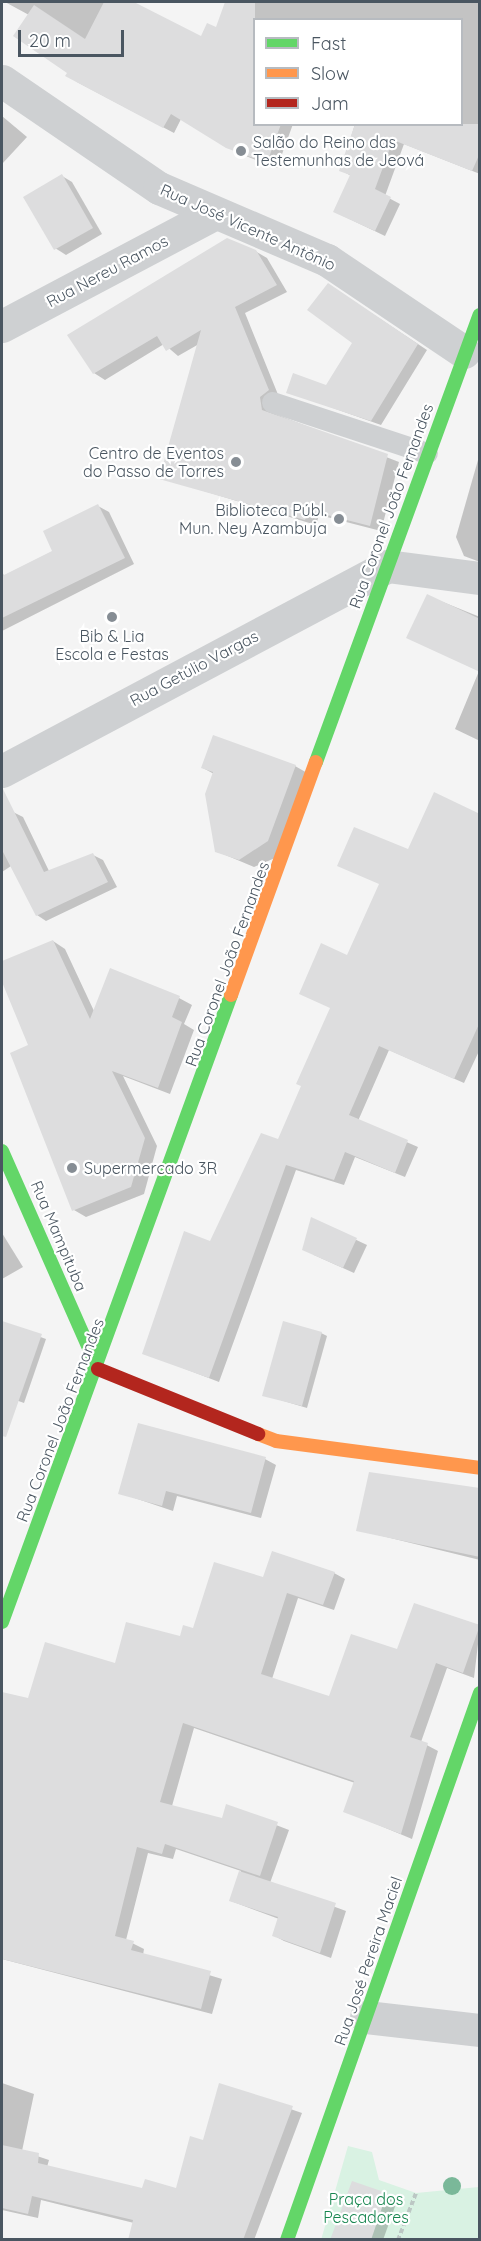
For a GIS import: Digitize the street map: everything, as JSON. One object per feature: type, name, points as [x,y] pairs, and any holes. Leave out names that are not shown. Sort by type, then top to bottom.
[{"type":"street","name":"Rua José Vicente Antônio","points":[[2,81],[140,175],[212,215],[327,260],[464,352]]},
{"type":"street","name":"Rua Nereu Ramos","points":[[2,326],[212,215]]},
{"type":"street","name":"Rua Coronel João Fernandes","points":[[2,1622],[98,1369],[427,453],[480,315]]},
{"type":"street","points":[[387,566],[480,578]]},
{"type":"street","name":"Rua Getúlio Vargas","points":[[2,771],[387,566]]},
{"type":"street","name":"Rua Mampituba","points":[[2,1151],[11,1191],[98,1369]]},
{"type":"street","points":[[98,1369],[276,1442],[480,1468]]},
{"type":"street","name":"Rua José Pereira Maciel","points":[[287,2240],[480,1693]]},
{"type":"street","points":[[366,2017],[480,2030]]},
{"type":"lane","points":[[272,402],[427,453]]},
{"type":"path","points":[[398,2240],[416,2193]]},
{"type":"green space","name":"Praça dos Pescadores","points":[[348,2146],[372,2152],[379,2180],[416,2193],[479,2187],[479,2239],[321,2240]]},
{"type":"building","points":[[104,2],[134,2],[201,36],[207,23],[216,27],[225,2],[255,2],[253,126],[280,126],[267,163],[226,148],[171,114],[163,128],[65,76],[67,73],[13,36],[34,5],[85,39]]},
{"type":"building","points":[[480,124],[480,153],[472,171],[393,140],[375,189],[391,197],[375,231],[333,212],[350,175],[339,171],[354,126]]},
{"type":"building","points":[[62,174],[93,228],[54,250],[23,197]]},
{"type":"building","points":[[227,238],[256,250],[277,285],[235,307],[269,390],[260,397],[262,410],[388,454],[370,526],[308,510],[305,520],[159,479],[201,330],[166,351],[157,336],[93,374],[67,335]]},
{"type":"building","points":[[328,283],[418,344],[371,421],[286,393],[293,373],[326,385],[352,343],[307,310]]},
{"type":"building","points":[[98,504],[125,558],[2,618],[2,576],[52,551],[43,531]]},
{"type":"building","points":[[427,594],[480,619],[480,672],[406,638]]},
{"type":"building","points":[[213,735],[296,765],[268,841],[239,860],[215,852],[205,794],[213,772],[201,768]]},
{"type":"building","points":[[3,789],[44,872],[93,853],[108,882],[36,916],[2,850]]},
{"type":"building","points":[[434,792],[480,814],[480,1022],[454,1079],[379,1046],[349,1115],[408,1140],[395,1173],[345,1152],[334,1180],[286,1165],[209,1378],[142,1354],[184,1231],[210,1241],[261,1133],[278,1139],[301,1086],[296,1084],[330,1008],[299,994],[321,943],[347,955],[379,884],[337,866],[354,827],[408,849]]},
{"type":"building","points":[[53,940],[90,1019],[110,968],[180,996],[172,1017],[182,1022],[158,1088],[112,1071],[145,1138],[131,1187],[72,1211],[10,1053],[28,1045],[2,982],[2,961]]},
{"type":"building","points":[[311,1217],[357,1238],[343,1268],[302,1250]]},
{"type":"building","points":[[2,1321],[42,1334],[6,1437],[2,1436]]},
{"type":"building","points":[[283,1321],[322,1332],[302,1406],[262,1396]]},
{"type":"building","points":[[138,1423],[266,1457],[251,1513],[166,1491],[162,1506],[118,1494]]},
{"type":"building","points":[[369,1472],[480,1488],[480,1557],[356,1531]]},
{"type":"building","points":[[272,1551],[335,1572],[323,1605],[287,1593],[261,1674],[329,1696],[351,1634],[397,1649],[414,1603],[480,1625],[463,1673],[436,1663],[410,1737],[428,1743],[401,1834],[343,1812],[354,1781],[183,1723],[160,1802],[222,1818],[226,1804],[278,1822],[260,1876],[165,1844],[162,1854],[137,1847],[115,1936],[134,1941],[131,1950],[211,1971],[201,2009],[2,1959],[2,1692],[28,1698],[45,1642],[115,1663],[126,1622],[180,1636],[183,1625],[193,1628],[214,1562],[263,1577]]},
{"type":"building","points":[[239,1871],[336,1903],[320,1953],[272,1936],[278,1917],[229,1901]]},
{"type":"building","points":[[219,2083],[293,2106],[243,2240],[128,2240],[133,2220],[32,2196],[28,2214],[2,2208],[2,2145],[39,2153],[38,2163],[142,2188],[145,2179],[176,2188],[190,2136],[203,2140]]},
{"type":"building","points":[[352,2181],[387,2193],[371,2240],[330,2240]]},
{"type":"traffic: fast","points":[[316,762],[480,315]]},
{"type":"traffic: fast","points":[[2,1622],[231,995]]},
{"type":"traffic: fast","points":[[2,1151],[98,1369]]},
{"type":"traffic: fast","points":[[287,2240],[480,1693]]},
{"type":"traffic: slow","points":[[231,995],[316,762]]},
{"type":"traffic: slow","points":[[258,1434],[276,1441],[480,1468]]},
{"type":"traffic: jam","points":[[98,1369],[258,1434]]},
{"type":"place","name":"Salão do Reino das Testemunhas de Jeová","points":[[241,151]]},
{"type":"place","name":"Centro de Eventos do Passo de Torres","points":[[236,462]]},
{"type":"place","name":"Biblioteca Públ. Mun. Ney Azambuja","points":[[339,519]]},
{"type":"place","name":"Bib & Lia Escola e Festas","points":[[112,617]]},
{"type":"place","name":"Supermercado 3R","points":[[72,1168]]}]
